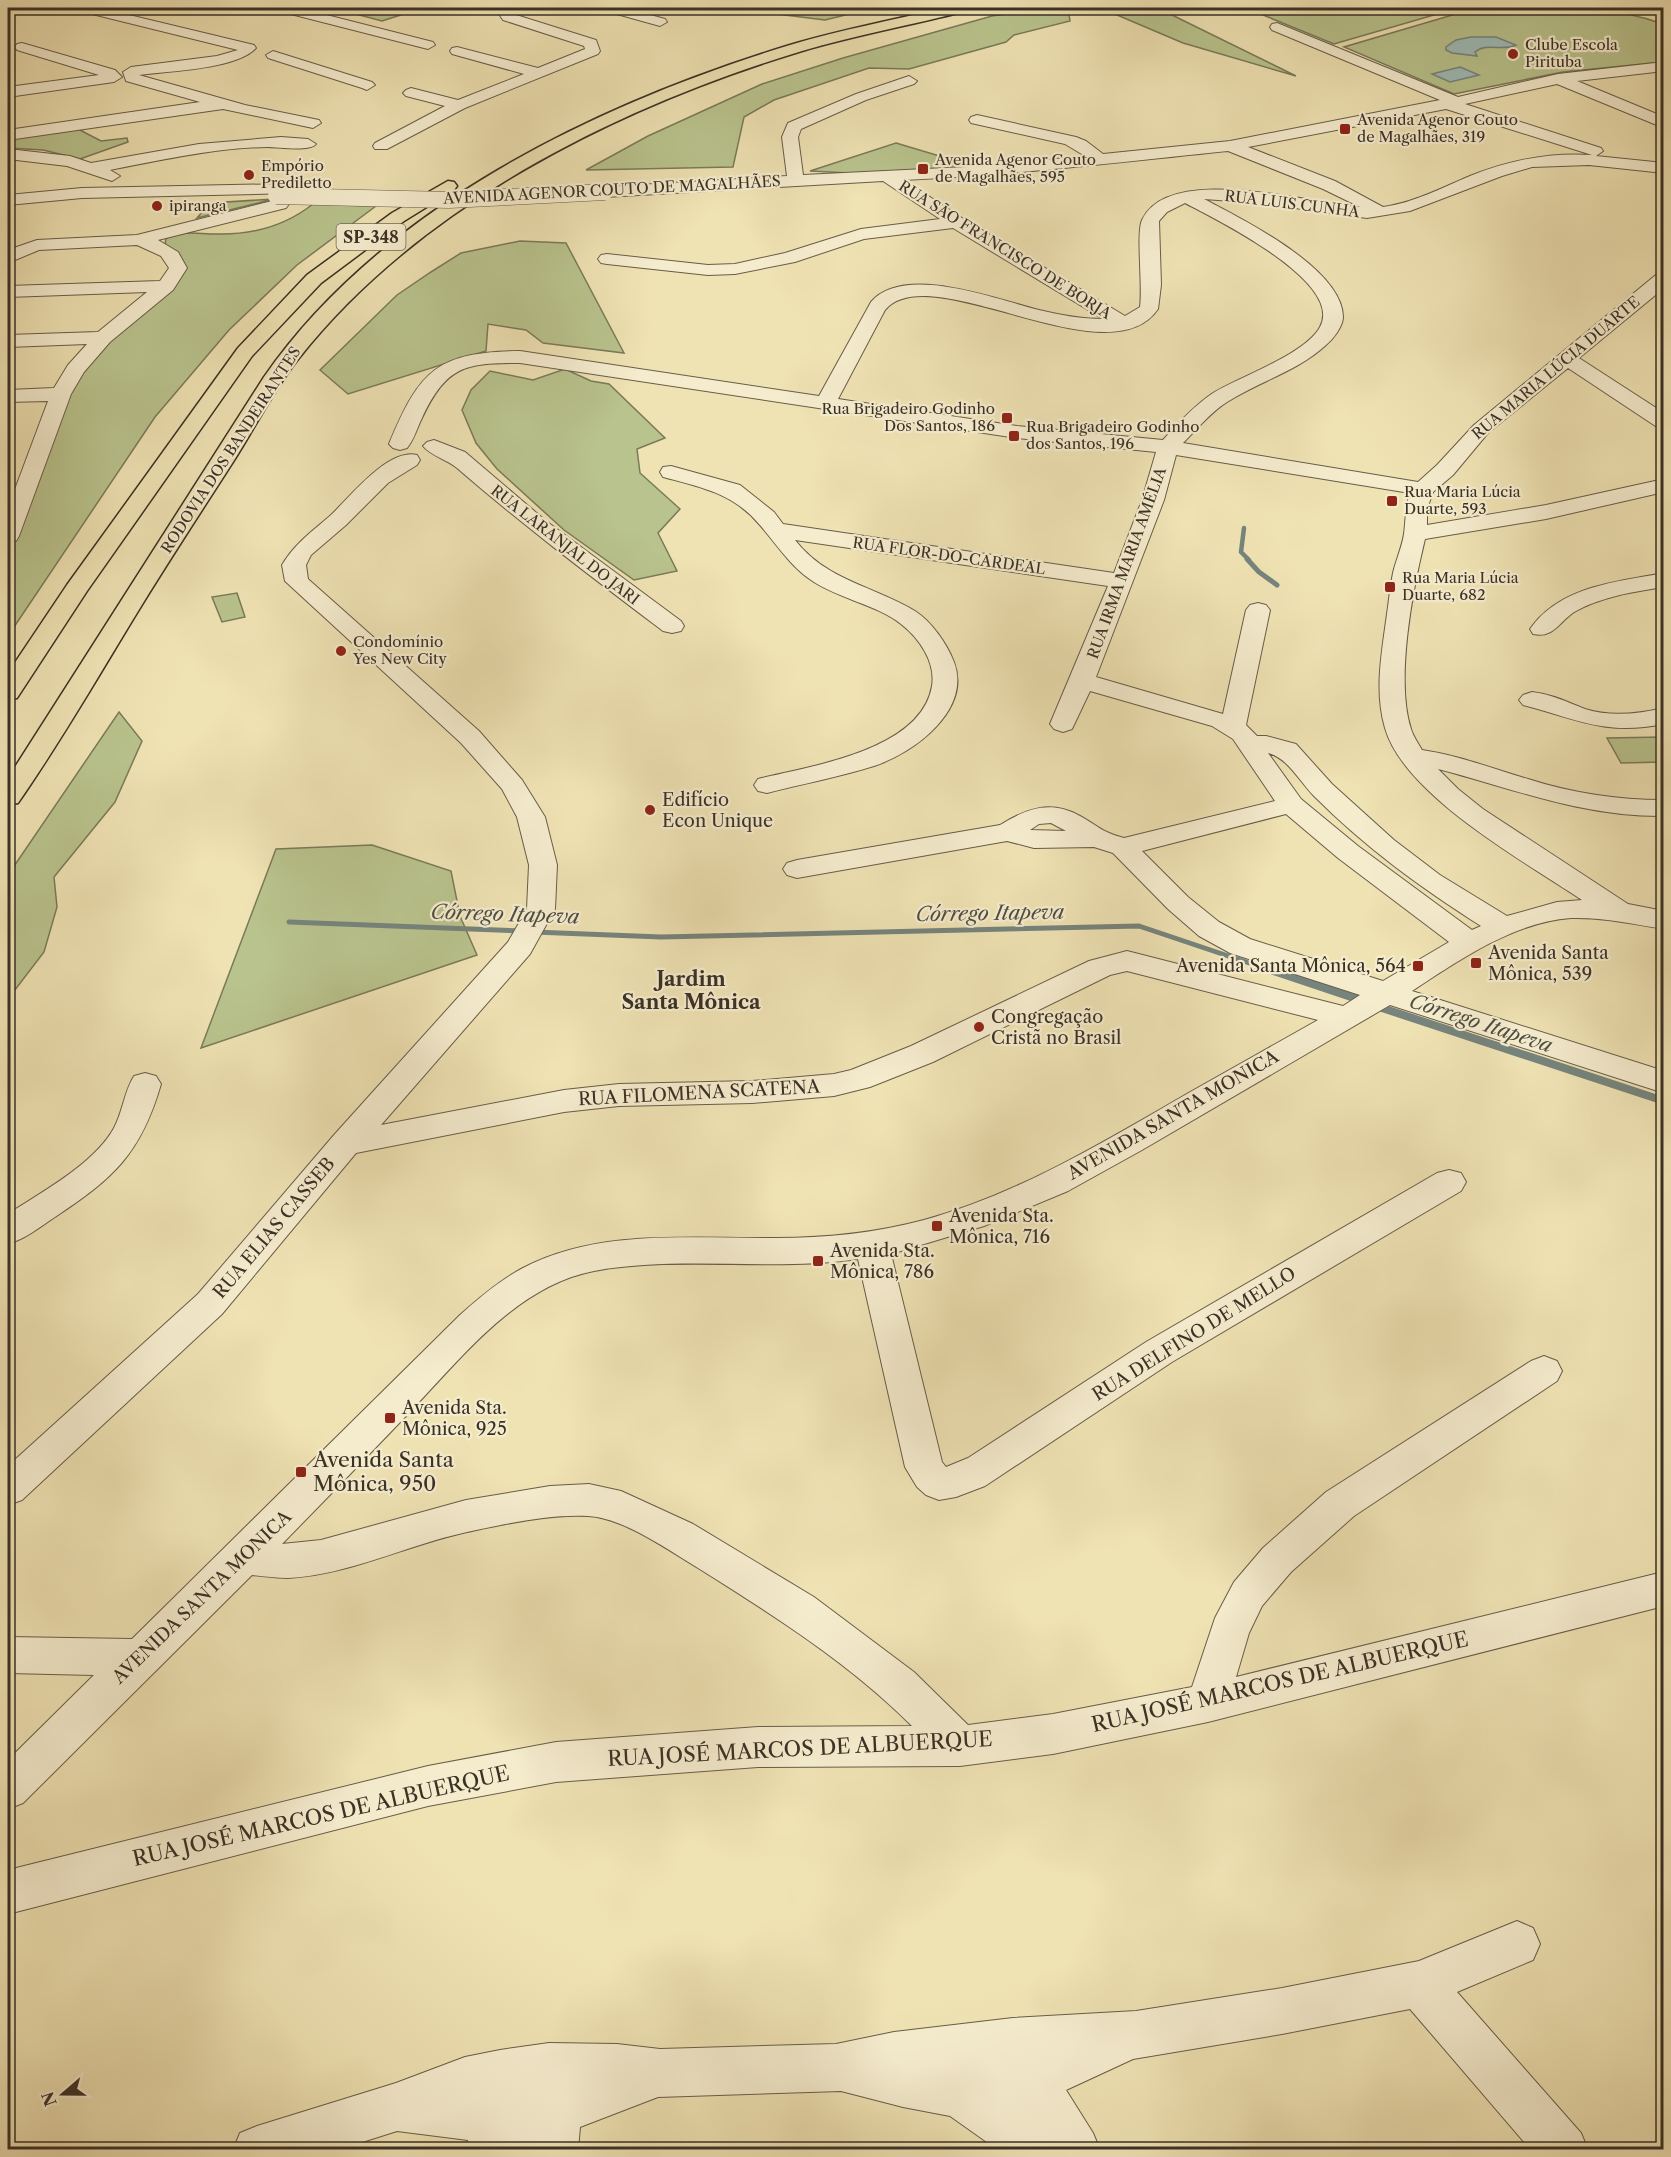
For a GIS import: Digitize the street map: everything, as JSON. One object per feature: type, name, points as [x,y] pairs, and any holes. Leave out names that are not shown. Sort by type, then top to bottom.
[{"type":"highway","points":[[496,158],[567,122],[671,77],[770,44],[906,8]]},
{"type":"highway","name":"RODOVIA DOS BANDEIRANTES","points":[[8,797],[56,726],[133,599],[292,353],[357,280],[438,217],[516,168],[599,124],[693,84],[795,49],[961,8]]},
{"type":"highway","name":"RODOVIA DOS BANDEIRANTES","points":[[8,692],[76,590],[245,352],[314,279],[398,217],[466,175]]},
{"type":"street","points":[[85,8],[249,53]]},
{"type":"street","points":[[284,8],[305,10],[428,45]]},
{"type":"street","points":[[381,146],[459,105],[593,51],[594,47],[579,39],[508,17],[506,14],[511,8]]},
{"type":"street","points":[[611,8],[660,22]]},
{"type":"street","points":[[290,28],[305,10]]},
{"type":"street","points":[[1277,27],[1452,103],[1664,174]]},
{"type":"street","points":[[14,49],[126,75],[222,104],[283,119],[313,123]]},
{"type":"street","points":[[8,93],[276,49],[367,85]]},
{"type":"street","points":[[457,51],[539,73]]},
{"type":"street","name":"AVENIDA AGENOR COUTO DE MAGALHÃES","points":[[163,190],[281,196],[449,200],[799,178],[987,171],[1230,146],[1452,103],[1558,79],[1664,66]]},
{"type":"street","points":[[1558,79],[1664,123]]},
{"type":"street","points":[[661,193],[735,189],[799,178],[790,137],[794,126],[861,97],[909,81]]},
{"type":"street","points":[[411,93],[459,105]]},
{"type":"street","points":[[8,135],[222,104]]},
{"type":"street","points":[[977,120],[1070,140],[1080,144],[1101,161]]},
{"type":"street","points":[[80,196],[99,171],[240,143],[280,141],[308,144]]},
{"type":"street","points":[[1230,146],[1329,185],[1383,212]]},
{"type":"street","points":[[8,154],[52,158],[163,190]]},
{"type":"street","points":[[8,163],[52,158]]},
{"type":"street","name":"RUA LUIS CUNHA","points":[[826,402],[880,301],[894,294],[937,291],[1048,317],[1098,326],[1123,323],[1149,309],[1152,291],[1150,222],[1159,209],[1187,197],[1216,194],[1241,195],[1334,211],[1383,212],[1430,198],[1476,178],[1533,162],[1591,161],[1664,168]]},
{"type":"street","name":"RUA SÃO FRANCISCO DE BORJA","points":[[887,176],[956,222],[1123,323]]},
{"type":"street","name":"AVENIDA AGENOR COUTO DE MAGALHÃES","points":[[605,189],[735,189]]},
{"type":"street","name":"AVENIDA AGENOR COUTO DE MAGALHÃES","points":[[8,200],[163,190],[281,196]]},
{"type":"street","name":"AVENIDA AGENOR COUTO DE MAGALHÃES","points":[[8,205],[80,196]]},
{"type":"street","points":[[8,258],[27,248],[50,243],[137,240],[281,196]]},
{"type":"street","name":"RUA IRMA MARIA AMÉLIA","points":[[1063,724],[1083,681],[1157,489],[1168,447],[1220,397],[1272,370],[1320,341],[1331,329],[1333,319],[1323,290],[1290,258],[1234,222],[1187,197]]},
{"type":"street","points":[[607,259],[708,270],[735,269],[789,258],[861,234],[956,222]]},
{"type":"street","points":[[8,536],[62,394],[75,369],[103,338],[166,286],[178,268],[172,255],[159,247],[137,240]]},
{"type":"street","name":"RUA MARIA LÚCIA DUARTE","points":[[1423,489],[1444,470],[1480,429],[1664,278]]},
{"type":"street","points":[[8,291],[166,286]]},
{"type":"street","points":[[8,341],[103,338]]},
{"type":"street","points":[[414,451],[411,420],[438,375],[465,364],[509,357],[531,358],[1017,432],[1168,447],[1423,489],[1416,509],[1415,534],[1404,576],[1393,663],[1393,700],[1398,729],[1412,756],[1448,795],[1473,815],[1621,913]]},
{"type":"street","points":[[1568,359],[1664,423]]},
{"type":"street","points":[[8,396],[62,394]]},
{"type":"street","name":"RUA LARANJAL DO JARI","points":[[414,451],[460,461],[538,526],[672,626]]},
{"type":"street","name":"RUA ELIAS CASSEB","points":[[8,1489],[210,1304],[346,1143],[526,937],[541,909],[543,865],[531,817],[513,786],[470,737],[297,581],[295,576],[294,565],[302,551],[339,520],[380,478],[414,451]]},
{"type":"street","points":[[671,472],[732,490],[766,517],[792,551],[820,576],[908,617],[925,633],[939,655],[946,674],[942,700],[936,711],[908,738],[866,759],[767,785]]},
{"type":"street","points":[[1415,534],[1546,512],[1664,485]]},
{"type":"street","name":"RUA FLOR-DO-CARDEAL","points":[[776,530],[1122,581]]},
{"type":"street","points":[[1542,629],[1555,614],[1569,605],[1594,596],[1664,580]]},
{"type":"street","points":[[1258,610],[1241,735],[1291,805],[1348,852],[1469,942]]},
{"type":"street","points":[[1083,681],[1221,721],[1241,735],[1287,750],[1323,790],[1383,846],[1430,881],[1504,927]]},
{"type":"street","points":[[1532,700],[1547,702],[1601,720],[1621,722],[1664,716]]},
{"type":"street","points":[[1412,756],[1447,763],[1564,797],[1617,805],[1664,808]]},
{"type":"street","points":[[1123,848],[1291,805]]},
{"type":"street","points":[[797,870],[1008,831],[1032,817],[1054,814],[1070,821],[1095,839],[1123,848],[1178,903],[1209,929],[1239,946],[1368,1004],[1664,1082]]},
{"type":"street","points":[[1008,831],[1034,840],[1095,839]]},
{"type":"street","name":"AVENIDA SANTA MONICA","points":[[8,1789],[139,1658],[245,1557],[473,1324],[518,1288],[549,1270],[581,1260],[622,1253],[806,1250],[872,1245],[947,1227],[1011,1203],[1100,1160],[1368,1004],[1469,942],[1504,927],[1537,915],[1562,910],[1621,913],[1664,920]]},
{"type":"street","name":"RUA FILOMENA SCATENA","points":[[346,1143],[564,1101],[619,1095],[752,1092],[834,1085],[859,1079],[922,1054],[1100,968],[1127,961],[1368,1004]]},
{"type":"street","points":[[8,1231],[61,1195],[110,1155],[122,1142],[134,1120],[145,1084]]},
{"type":"street","name":"RUA DELFINO DE MELLO","points":[[872,1245],[924,1467],[939,1484],[963,1479],[981,1469],[1160,1352],[1449,1182]]},
{"type":"street","points":[[1208,1703],[1229,1631],[1248,1594],[1277,1560],[1340,1504],[1544,1371]]},
{"type":"street","points":[[245,1557],[286,1561],[321,1557],[466,1516],[550,1502],[589,1500],[621,1508],[679,1536],[800,1610],[899,1685],[960,1746]]},
{"type":"street","name":"RUA JOSÉ MARCOS DE ALBUERQUE","points":[[8,1892],[428,1786],[556,1762],[758,1747],[960,1746],[1053,1734],[1208,1703],[1663,1589]]},
{"type":"street","points":[[8,1655],[139,1658]]},
{"type":"street","points":[[396,2107],[492,2134],[512,2121],[553,2110],[660,2073],[836,2068],[951,2071],[1008,2089],[1024,2061],[1136,2035],[1282,2011],[1419,1984],[1517,1944]]},
{"type":"street","points":[[1419,1984],[1563,2150]]},
{"type":"street","points":[[1024,2061],[1047,2104],[1076,2150]]},
{"type":"street","points":[[951,2071],[1041,2150]]},
{"type":"street","points":[[257,2150],[396,2107],[465,2081],[500,2074],[553,2110]]},
{"type":"street","points":[[492,2134],[492,2093],[500,2074]]},
{"type":"green space","points":[[333,8],[387,8],[407,13],[382,21]]},
{"type":"green space","points":[[747,8],[874,8],[825,20],[760,12]]},
{"type":"green space","points":[[1047,8],[1068,8],[1070,21],[1014,35],[1006,42],[909,69],[869,68],[774,100],[744,117],[733,167],[586,170],[648,136],[762,84],[843,58],[992,16]]},
{"type":"green space","points":[[1125,8],[1209,8],[1172,15],[1296,76],[1183,43],[1117,15]]},
{"type":"green space","points":[[1246,8],[1458,8],[1334,44]]},
{"type":"green space","name":"Clube Escola Pirituba","points":[[1476,8],[1594,9],[1641,17],[1663,24],[1663,62],[1563,72],[1454,94],[1344,47]]},
{"type":"green space","points":[[78,129],[101,141],[127,138],[128,142],[80,159],[43,150],[8,148],[8,139]]},
{"type":"green space","points":[[896,143],[973,166],[870,174],[810,171]]},
{"type":"green space","points":[[274,199],[197,218],[210,203]]},
{"type":"green space","points":[[313,204],[376,206],[297,265],[229,330],[155,417],[8,636],[8,545],[11,534],[68,395],[82,369],[108,338],[180,276],[165,245],[166,238],[185,233],[229,234],[255,231],[291,218]]},
{"type":"green space","points":[[520,241],[566,243],[624,353],[543,343],[526,330],[488,324],[486,351],[348,394],[320,370],[397,295],[431,272],[461,253]]},
{"type":"green space","points":[[565,369],[591,381],[609,384],[665,438],[637,449],[640,473],[680,509],[658,533],[677,571],[634,580],[564,530],[497,469],[476,443],[462,410],[471,390],[490,371],[533,380]]},
{"type":"green space","points":[[237,593],[245,617],[222,622],[212,597]]},
{"type":"green space","points":[[119,712],[142,741],[115,802],[54,877],[57,907],[44,952],[8,999],[8,875]]},
{"type":"green space","points":[[1663,737],[1663,762],[1621,763],[1607,738]]},
{"type":"green space","points":[[372,845],[451,871],[460,916],[477,955],[201,1048],[276,849]]},
{"type":"water","points":[[1471,37],[1496,37],[1516,45],[1506,48],[1480,49],[1475,52],[1477,56],[1452,53],[1446,50],[1446,47],[1456,40]]},
{"type":"water","points":[[1460,67],[1479,75],[1450,82],[1432,74]]},
{"type":"waterway","points":[[1244,528],[1241,552],[1249,560]]},
{"type":"waterway","points":[[1247,559],[1259,572],[1277,585]]},
{"type":"waterway","name":"Córrego Itapeva","points":[[289,922],[523,931]]},
{"type":"waterway","name":"Córrego Itapeva","points":[[534,932],[661,937],[1139,926],[1258,966]]},
{"type":"waterway","name":"Córrego Itapeva","points":[[1253,964],[1363,1001]]},
{"type":"waterway","name":"Córrego Itapeva","points":[[1376,1006],[1664,1101]]},
{"type":"place","name":"Clube Escola Pirituba","points":[[1513,54]]},
{"type":"place","name":"Avenida Agenor Couto de Magalhães, 319","points":[[1345,129]]},
{"type":"place","name":"Avenida Agenor Couto de Magalhães, 595","points":[[923,169]]},
{"type":"place","name":"Empório Prediletto","points":[[249,175]]},
{"type":"place","name":"ipiranga","points":[[157,206]]},
{"type":"place","name":"Rua Brigadeiro Godinho Dos Santos, 186","points":[[1007,418]]},
{"type":"place","name":"Rua Brigadeiro Godinho dos Santos, 196","points":[[1014,436]]},
{"type":"place","name":"Rua Maria Lúcia Duarte, 593","points":[[1392,501]]},
{"type":"place","name":"Rua Maria Lúcia Duarte, 682","points":[[1390,587]]},
{"type":"place","name":"Condomínio Yes New City","points":[[341,651]]},
{"type":"place","name":"Edifício Econ Unique","points":[[650,810]]},
{"type":"place","name":"Avenida Santa Mônica, 539","points":[[1476,963]]},
{"type":"place","name":"Avenida Santa Mônica, 564","points":[[1418,966]]},
{"type":"place","name":"Congregação Cristã no Brasil","points":[[979,1027]]},
{"type":"place","name":"Avenida Sta. Mônica, 716","points":[[937,1226]]},
{"type":"place","name":"Avenida Sta. Mônica, 786","points":[[818,1261]]},
{"type":"place","name":"Avenida Sta. Mônica, 925","points":[[390,1418]]},
{"type":"place","name":"Avenida Santa Mônica, 950","points":[[301,1472]]},
{"type":"district","name":"Jardim Santa Mônica","points":[[691,990]]}]
